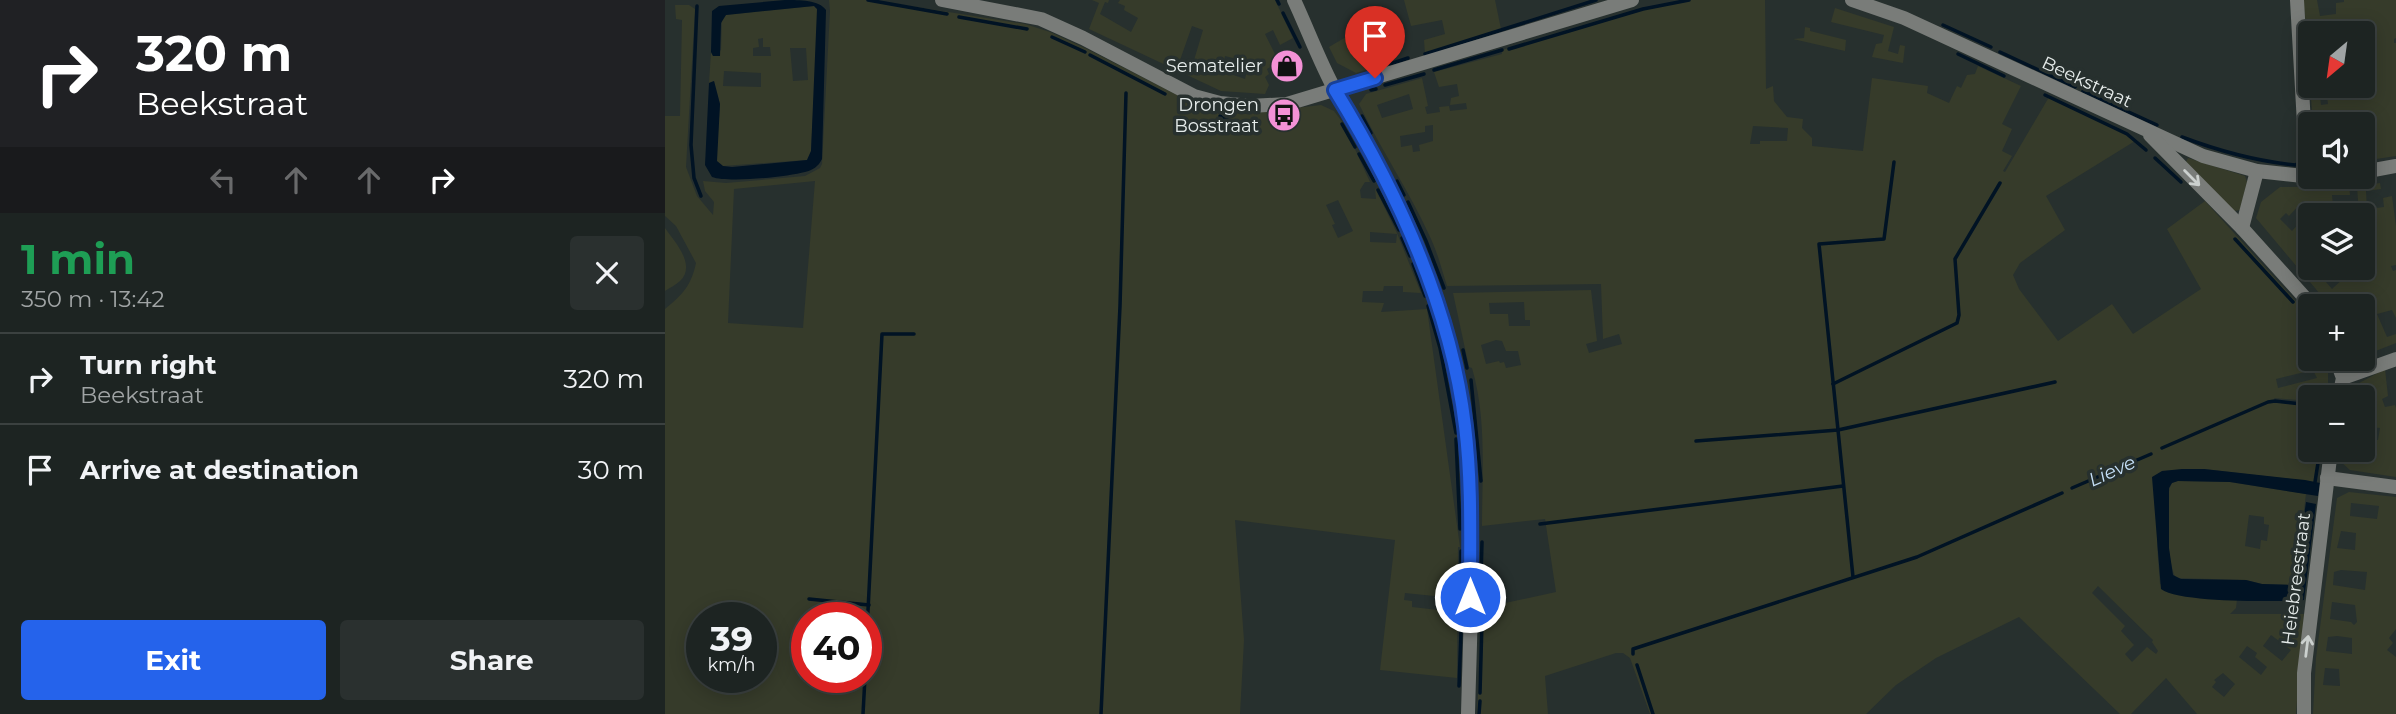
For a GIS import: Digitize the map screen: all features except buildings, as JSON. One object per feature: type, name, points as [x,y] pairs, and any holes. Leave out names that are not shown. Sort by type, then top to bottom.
[{"type":"street","points":[[942,0],[1039,18],[1194,96],[1220,103],[1250,106],[1287,104],[1632,0]]},
{"type":"street","points":[[1294,0],[1335,90],[1387,186],[1422,260],[1450,343],[1465,425],[1470,479],[1468,714]]},
{"type":"street","name":"Beekstraat","points":[[1851,0],[1904,18],[2203,156],[2257,171],[2298,176]]},
{"type":"street","points":[[2297,0],[2305,112]]},
{"type":"street","points":[[2144,129],[2242,228],[2300,294]]},
{"type":"street","points":[[2375,170],[2396,166]]},
{"type":"street","points":[[2242,228],[2257,171]]},
{"type":"street","points":[[2343,378],[2396,359]]},
{"type":"street","points":[[2340,371],[2342,385]]},
{"type":"street","name":"Heiebreestraat","points":[[2304,714],[2304,673],[2329,462]]},
{"type":"street","points":[[2327,478],[2396,486]]},
{"type":"green space","points":[[829,0],[873,0],[1025,24],[1087,49],[1199,106],[1244,114],[1321,105],[1334,111],[1343,123],[1370,182],[1365,182],[1360,190],[1361,198],[1376,199],[1375,188],[1397,233],[1421,293],[1403,292],[1403,286],[1384,286],[1383,291],[1363,291],[1362,302],[1384,303],[1381,312],[1427,309],[1460,547],[1457,678],[1380,670],[1395,540],[1235,520],[1244,640],[1240,714],[665,714],[665,309],[685,289],[692,278],[696,263],[676,226],[665,216],[665,116],[680,116],[682,20],[676,19],[675,5],[689,5],[695,9],[686,167],[697,196],[713,215],[714,202],[705,191],[703,181],[726,183],[805,176],[820,168]],"holes":[[[815,181],[803,328],[728,323],[734,189]],[[1338,200],[1353,231],[1338,238],[1326,205]],[[1370,232],[1397,234],[1396,243],[1370,242]],[[1405,593],[1454,598],[1453,609],[1447,611],[1412,607],[1412,601],[1404,600]]]},
{"type":"green space","points":[[1092,0],[1109,0],[1108,3],[1105,2],[1100,14],[1131,32],[1138,18],[1124,10],[1125,6],[1118,3],[1120,0],[1275,0],[1293,38],[1280,45],[1273,30],[1265,34],[1279,62],[1267,69],[1269,74],[1265,77],[1269,85],[1265,94],[1221,91],[1089,29],[1099,3]],"holes":[[[1192,26],[1203,30],[1192,67],[1179,63]],[[1225,56],[1249,62],[1245,79],[1222,71]]]},
{"type":"green space","points":[[1404,0],[1495,0],[1501,29],[1425,54],[1424,40],[1445,34],[1442,20],[1411,26]]},
{"type":"green space","points":[[1689,0],[1765,0],[1766,89],[1773,86],[1774,101],[1787,117],[1803,119],[1802,128],[1812,138],[1812,146],[1863,151],[1872,78],[1928,86],[1927,93],[1949,103],[1957,86],[1961,88],[1967,75],[1975,74],[1978,66],[2021,86],[2002,124],[2012,129],[2002,151],[2012,156],[2003,171],[2005,172],[2049,97],[2127,134],[2135,141],[2046,196],[2065,230],[2020,263],[2013,275],[2019,289],[2058,341],[2112,304],[2133,334],[2201,289],[2167,229],[2205,201],[2298,304],[2298,371],[2309,371],[2276,379],[2278,388],[2317,378],[2314,371],[2328,371],[2328,385],[2298,385],[2298,400],[2274,398],[2276,401],[2298,404],[2298,462],[2318,462],[2315,482],[2204,469],[2162,471],[2157,545],[2160,584],[2223,599],[2237,599],[2236,608],[2230,614],[2304,614],[2296,714],[2197,714],[2166,678],[2131,714],[2120,714],[2019,617],[1936,658],[1896,685],[1866,714],[1650,714],[1630,658],[1623,653],[1616,653],[1545,676],[1548,714],[1477,714],[1482,608],[1556,592],[1545,519],[1482,526],[1483,447],[1480,407],[1453,293],[1591,290],[1597,341],[1586,344],[1589,353],[1622,344],[1619,334],[1603,339],[1601,284],[1447,286],[1436,250],[1423,222],[1359,104],[1366,94],[1422,78],[1427,114],[1440,112],[1439,107],[1449,106],[1450,111],[1467,109],[1466,103],[1450,105],[1451,98],[1459,96],[1457,84],[1439,87],[1434,72],[1502,54],[1502,50],[1643,9]],"holes":[[[1409,94],[1413,109],[1382,118],[1377,105]],[[1433,125],[1433,141],[1419,145],[1420,151],[1413,152],[1412,145],[1401,147],[1400,136],[1425,132],[1425,126]],[[1753,126],[1788,128],[1787,141],[1760,141],[1760,144],[1750,144]],[[1524,302],[1525,320],[1530,320],[1530,326],[1509,326],[1508,314],[1490,314],[1489,303]],[[1496,340],[1502,341],[1506,351],[1518,351],[1521,365],[1506,368],[1504,362],[1486,364],[1481,345]],[[2098,586],[2153,640],[2158,651],[2156,654],[2147,647],[2132,662],[2125,654],[2134,645],[2121,631],[2125,626],[2092,593]],[[2271,635],[2291,650],[2282,661],[2263,646]],[[2247,646],[2257,653],[2255,657],[2267,667],[2261,675],[2239,657]],[[2223,673],[2235,684],[2224,697],[2212,687],[2216,682],[2214,680]]]},
{"type":"green space","points":[[2303,0],[2317,0],[2320,16],[2336,14],[2336,3],[2344,0],[2396,0],[2396,156],[2375,159],[2375,112],[2312,112],[2311,98],[2320,98],[2321,105],[2328,104],[2327,98],[2375,98],[2375,21],[2306,21]]},
{"type":"green space","points":[[814,6],[817,9],[811,151],[807,160],[723,166],[716,161],[720,104],[714,81],[709,83],[711,52],[713,56],[721,50],[722,18],[726,15]],"holes":[[[763,38],[763,47],[770,47],[771,56],[753,56],[753,48],[759,47],[758,39]],[[790,48],[806,48],[808,80],[793,81]],[[724,71],[761,73],[761,87],[723,86]]]},
{"type":"green space","points":[[1835,8],[1894,27],[1888,51],[1898,54],[1900,45],[1905,46],[1903,63],[1872,57],[1876,44],[1882,43],[1884,35],[1831,22]]},
{"type":"green space","points":[[1373,16],[1376,18],[1388,63],[1356,73],[1337,63],[1329,47],[1346,37],[1352,55],[1375,43],[1372,36],[1367,37],[1363,29],[1373,23]]},
{"type":"green space","points":[[1805,27],[1810,28],[1810,31],[1846,40],[1845,51],[1793,39],[1804,38]]},
{"type":"green space","points":[[2188,158],[2245,176],[2247,182],[2240,210],[2234,211],[2186,162]]},
{"type":"green space","points":[[2380,183],[2381,189],[2366,191],[2367,203],[2358,203],[2357,189],[2375,189],[2375,184]]},
{"type":"green space","points":[[2280,187],[2349,189],[2350,195],[2332,195],[2333,203],[2298,203],[2289,216],[2286,213],[2280,219],[2292,231],[2298,224],[2298,268],[2256,218],[2261,202]]},
{"type":"green space","points":[[2392,196],[2396,226],[2396,265],[2391,266],[2393,271],[2396,270],[2396,318],[2392,310],[2377,314],[2387,337],[2396,334],[2396,343],[2375,351],[2375,294],[2320,294],[2308,280],[2324,280],[2332,289],[2342,280],[2375,280],[2376,208],[2384,207],[2383,198]]},
{"type":"green space","points":[[665,228],[682,253],[686,268],[680,281],[665,291]]},
{"type":"green space","points":[[2385,369],[2388,396],[2382,399],[2385,407],[2395,405],[2396,408],[2396,477],[2350,470],[2341,462],[2375,462],[2375,440],[2378,440],[2380,428],[2375,428],[2375,385],[2356,385]]},
{"type":"green space","points":[[2230,482],[2306,494],[2295,580],[2292,585],[2262,584],[2246,580],[2176,578],[2170,559],[2167,530],[2169,490],[2172,483]],"holes":[[[2249,515],[2264,517],[2264,524],[2269,525],[2267,541],[2261,540],[2260,549],[2245,546]]]},
{"type":"green space","points":[[2349,492],[2396,497],[2396,629],[2389,638],[2393,643],[2387,650],[2396,657],[2396,714],[2313,714],[2316,658],[2337,498]],"holes":[[[2351,503],[2379,506],[2377,519],[2350,516]],[[2341,531],[2356,533],[2355,550],[2337,548]],[[2334,572],[2367,572],[2365,590],[2333,585]],[[2332,602],[2355,605],[2357,622],[2354,625],[2351,622],[2330,619]],[[2328,637],[2352,638],[2352,654],[2326,651]],[[2325,668],[2339,669],[2340,686],[2323,685]]]},
{"type":"water","points":[[785,0],[814,2],[826,10],[822,159],[813,169],[796,174],[744,179],[712,177],[705,165],[709,83],[714,81],[720,104],[717,161],[723,166],[807,160],[811,151],[817,9],[814,6],[726,15],[721,23],[720,56],[713,56],[711,52],[712,11],[719,6]]},
{"type":"water","points":[[2204,469],[2320,483],[2318,496],[2230,482],[2178,481],[2172,483],[2169,488],[2169,548],[2173,575],[2181,579],[2246,580],[2262,584],[2292,585],[2295,580],[2306,502],[2316,504],[2304,600],[2205,599],[2171,594],[2161,589],[2152,477],[2162,471]]},
{"type":"waterway","points":[[868,0],[947,14]]},
{"type":"waterway","points":[[1277,0],[1279,4]]},
{"type":"waterway","points":[[1425,54],[1596,0]]},
{"type":"waterway","points":[[1509,49],[1643,9],[1689,0]]},
{"type":"waterway","points":[[697,6],[691,145],[694,178],[701,196]]},
{"type":"waterway","points":[[1283,13],[1300,47]]},
{"type":"waterway","points":[[959,17],[1027,29]]},
{"type":"waterway","points":[[1943,25],[1991,47]]},
{"type":"waterway","points":[[1052,37],[1085,52]]},
{"type":"waterway","points":[[1434,70],[1502,50]]},
{"type":"waterway","points":[[2000,52],[2075,87]]},
{"type":"waterway","points":[[1958,54],[2004,76]]},
{"type":"waterway","points":[[1090,55],[1165,94]]},
{"type":"waterway","points":[[1390,64],[1408,58]]},
{"type":"waterway","points":[[1385,85],[1424,74]]},
{"type":"waterway","points":[[1371,90],[1376,89]]},
{"type":"waterway","points":[[2083,91],[2157,125]]},
{"type":"waterway","points":[[1101,714],[1120,306],[1126,93]]},
{"type":"waterway","points":[[2045,95],[2127,134],[2146,150]]},
{"type":"waterway","points":[[1220,116],[1243,128]]},
{"type":"waterway","points":[[1362,116],[1371,133]]},
{"type":"waterway","points":[[1342,124],[1355,147]]},
{"type":"waterway","points":[[2182,137],[2223,151],[2266,161],[2298,164]]},
{"type":"waterway","points":[[1359,154],[1374,181]]},
{"type":"waterway","points":[[2155,158],[2181,182]]},
{"type":"waterway","points":[[1853,577],[1819,244],[1884,239],[1894,162]]},
{"type":"waterway","points":[[1397,181],[1404,195]]},
{"type":"waterway","points":[[1833,384],[1957,323],[1959,315],[1955,259],[2000,183]]},
{"type":"waterway","points":[[1378,190],[1399,230]]},
{"type":"waterway","points":[[1408,202],[1444,288]]},
{"type":"waterway","points":[[1402,238],[1410,256]]},
{"type":"waterway","points":[[2235,239],[2293,302]]},
{"type":"waterway","points":[[1413,264],[1425,296]]},
{"type":"waterway","points":[[1428,306],[1440,348],[1456,433]]},
{"type":"waterway","points":[[868,602],[882,334],[914,334]]},
{"type":"waterway","points":[[1463,350],[1467,368]]},
{"type":"waterway","points":[[1471,380],[1481,481]]},
{"type":"waterway","points":[[1696,441],[1838,430],[2055,382]]},
{"type":"waterway","points":[[2162,448],[2268,402],[2298,404]]},
{"type":"waterway","points":[[1456,439],[1460,529]]},
{"type":"waterway","name":"Lieve","points":[[2072,488],[2151,454]]},
{"type":"waterway","points":[[2315,482],[2318,462]]},
{"type":"waterway","points":[[1540,524],[1843,486]]},
{"type":"waterway","points":[[1633,654],[1633,649],[1917,557],[2062,493]]},
{"type":"waterway","points":[[1481,577],[1482,542]]},
{"type":"waterway","points":[[1461,551],[1461,618]]},
{"type":"waterway","points":[[809,599],[839,602]]},
{"type":"waterway","points":[[1482,600],[1483,612]]},
{"type":"waterway","points":[[1480,693],[1482,621]]},
{"type":"waterway","points":[[1459,686],[1461,632]]},
{"type":"waterway","points":[[1637,665],[1653,714]]},
{"type":"waterway","points":[[863,714],[864,693]]},
{"type":"waterway","points":[[1479,714],[1480,701]]},
{"type":"place","name":"Sematelier","points":[[1287,66]]},
{"type":"place","name":"Drongen Bosstraat","points":[[1284,115]]},
{"type":"route","points":[[1375,78],[1335,90],[1387,186],[1422,260],[1450,343],[1465,425],[1470,479],[1470,597]]}]
